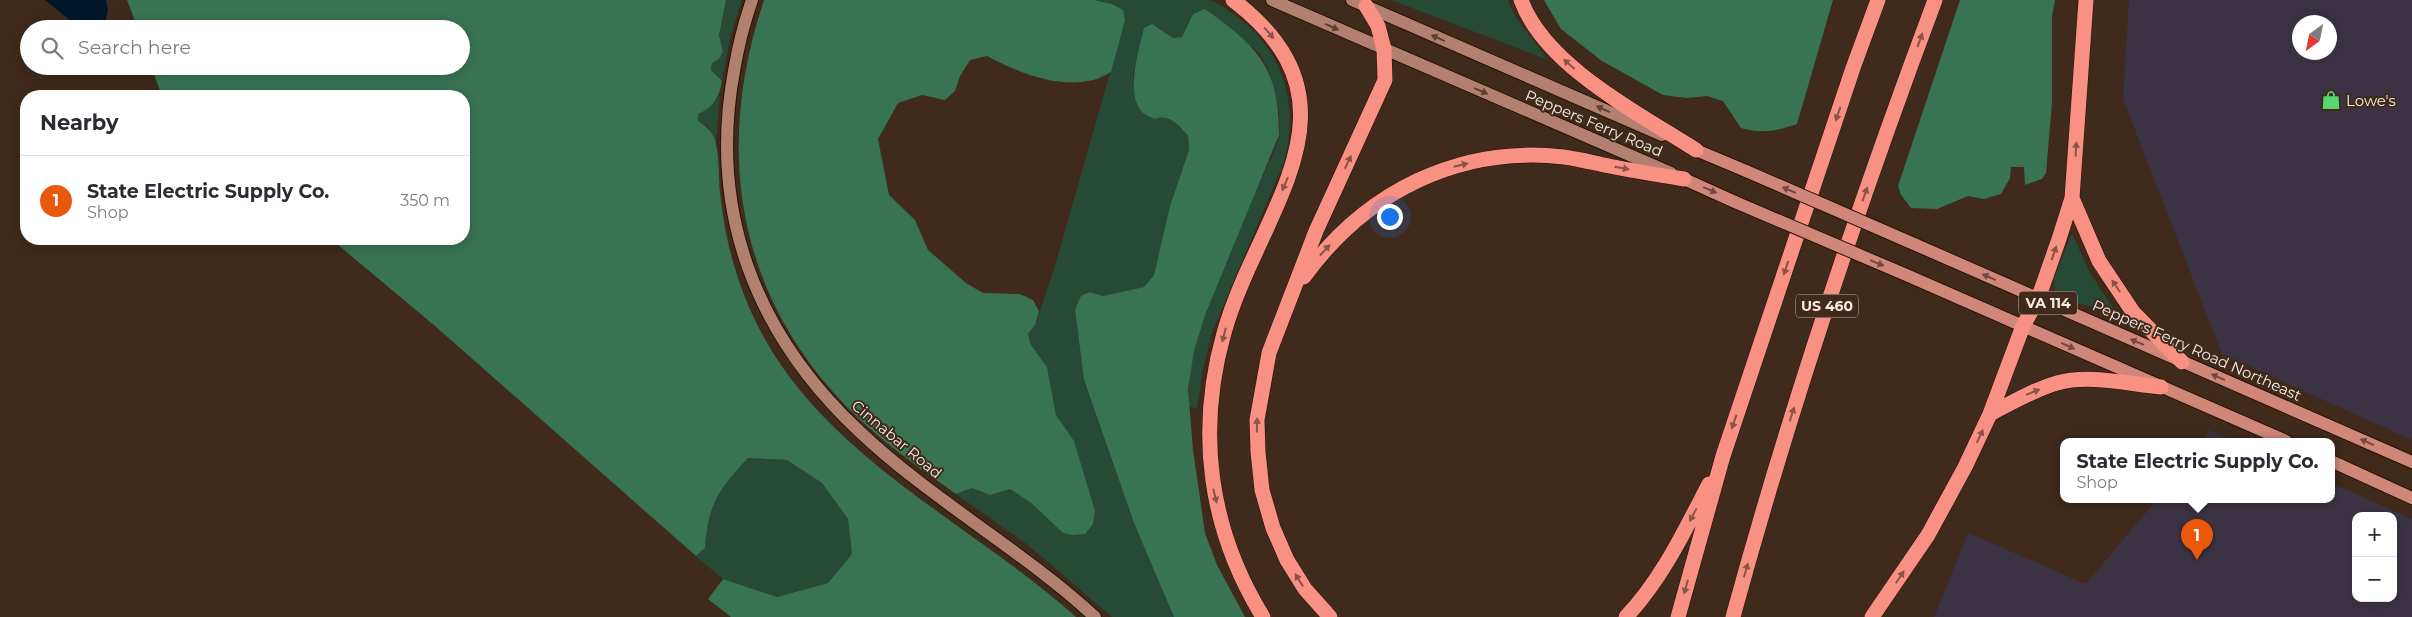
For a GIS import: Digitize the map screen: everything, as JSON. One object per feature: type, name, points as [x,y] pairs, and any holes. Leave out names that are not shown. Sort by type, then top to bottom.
[{"type":"highway","points":[[1233,0],[1271,33],[1286,56],[1298,85],[1302,113],[1300,142],[1292,169],[1236,300],[1224,333],[1211,405],[1209,445],[1212,483],[1221,520],[1234,559],[1263,617]]},
{"type":"highway","points":[[1521,0],[1542,35],[1584,78],[1696,150]]},
{"type":"highway","points":[[1853,68],[1868,0]]},
{"type":"highway","name":"US 460","points":[[1678,617],[1723,456],[1853,68],[1878,0]]},
{"type":"highway","name":"US 460","points":[[1733,617],[1773,476],[1829,299],[1935,0]]},
{"type":"highway","points":[[1872,617],[1928,535],[1965,467],[1990,414],[2023,326],[2038,299],[2072,198],[2086,0]]},
{"type":"highway","points":[[1330,617],[1305,589],[1287,560],[1273,528],[1262,490],[1257,420],[1268,353],[1316,231],[1385,80],[1384,49],[1378,26],[1366,6]]},
{"type":"highway","points":[[1282,320],[1298,286],[1318,258],[1341,232],[1368,209],[1394,191],[1424,177],[1463,165],[1522,156],[1564,157],[1684,179]]},
{"type":"highway","points":[[2072,198],[2098,261],[2133,312],[2182,362]]},
{"type":"highway","points":[[1990,414],[2026,395],[2058,383],[2085,380],[2161,387]]},
{"type":"highway","points":[[1626,617],[1657,576],[1680,538],[1723,456]]},
{"type":"main road","name":"Peppers Ferry Road","points":[[1696,150],[1914,244]]},
{"type":"main road","name":"Peppers Ferry Road","points":[[1684,179],[2023,326]]},
{"type":"main road","name":"Peppers Ferry Road Northeast","points":[[1914,244],[2412,462]]},
{"type":"main road","name":"VA 114","points":[[2023,326],[2279,438]]},
{"type":"main road","points":[[2335,463],[2412,498]]},
{"type":"street","name":"Cinnabar Road","points":[[752,0],[738,47],[731,89],[726,152],[732,207],[741,249],[767,313],[801,368],[820,392],[860,432],[900,466],[1042,572],[1095,617]]},
{"type":"street","name":"Peppers Ferry Road","points":[[1272,0],[1684,179]]},
{"type":"street","name":"Peppers Ferry Road","points":[[1352,0],[1696,150]]},
{"type":"shaded area","points":[[2129,0],[2412,0],[2412,440],[2222,354],[2123,99]]},
{"type":"shaded area","points":[[2209,430],[2229,438],[2205,438]]},
{"type":"shaded area","points":[[2335,485],[2396,512],[2352,512],[2352,602],[2397,602],[2397,512],[2412,519],[2412,617],[1934,617],[1968,533],[2086,584],[2154,503],[2335,503]]},
{"type":"green space","points":[[127,0],[726,0],[719,35],[723,52],[719,59],[712,63],[711,70],[722,81],[721,86],[712,105],[698,114],[698,121],[710,131],[715,140],[720,193],[728,241],[746,300],[764,338],[805,396],[839,432],[876,465],[1038,585],[1076,617],[731,617],[708,599],[723,579],[777,597],[828,583],[852,554],[848,519],[822,483],[787,460],[748,458],[722,488],[712,508],[705,548],[696,556],[435,326],[338,245],[470,245],[470,90],[160,90],[154,75],[470,75],[470,20],[135,20]]},
{"type":"green space","points":[[726,0],[742,0],[730,39],[722,81],[711,70],[712,63],[719,59],[723,52],[719,35]]},
{"type":"green space","points":[[764,0],[1094,0],[1112,4],[1123,10],[1125,20],[1111,72],[1104,76],[1080,82],[1052,81],[1011,68],[987,56],[970,60],[960,76],[955,91],[945,100],[922,95],[898,103],[878,139],[889,195],[915,220],[928,250],[966,283],[983,293],[1020,294],[1033,300],[1039,311],[1035,325],[1028,334],[1031,345],[1047,367],[1056,415],[1074,441],[1095,511],[1093,524],[1085,534],[1073,535],[1063,533],[1030,502],[1010,489],[990,495],[972,488],[956,494],[891,446],[855,415],[815,370],[784,323],[761,273],[746,221],[739,168],[740,113],[748,57]]},
{"type":"green space","points":[[1094,0],[1208,0],[1216,3],[1240,19],[1268,49],[1278,65],[1285,83],[1289,102],[1290,122],[1284,162],[1211,335],[1197,409],[1189,406],[1189,379],[1201,322],[1222,266],[1273,155],[1279,135],[1279,115],[1271,77],[1261,56],[1255,49],[1188,22],[1187,31],[1182,37],[1173,38],[1152,24],[1144,28],[1133,75],[1138,106],[1172,119],[1188,136],[1189,150],[1170,206],[1154,275],[1144,287],[1103,296],[1090,292],[1075,310],[1084,381],[1134,523],[1175,617],[1112,617],[1028,545],[956,494],[972,488],[990,495],[1010,489],[1030,502],[1063,533],[1074,441],[1056,415],[1047,367],[1031,345],[1028,334],[1035,325],[1055,266],[1125,20],[1112,4]]},
{"type":"green space","points":[[1391,0],[1508,0],[1517,19],[1548,60]]},
{"type":"green space","points":[[1544,0],[1833,0],[1797,124],[1776,130],[1762,131],[1741,128],[1723,101],[1707,96],[1687,98],[1663,95],[1602,61],[1561,29]]},
{"type":"green space","points":[[1960,0],[2055,0],[2052,17],[2052,103],[2046,173],[2042,179],[2025,185],[2024,167],[2011,167],[2010,178],[2001,194],[1984,199],[1968,196],[1937,209],[1911,208],[1901,195],[1898,186]]},
{"type":"green space","points":[[1205,9],[1239,35],[1262,61],[1270,75],[1278,112],[1279,135],[1205,315],[1194,351],[1188,389],[1193,450],[1205,533],[1217,565],[1245,617],[1174,617],[1134,523],[1084,380],[1075,310],[1081,296],[1090,292],[1103,296],[1144,287],[1154,275],[1170,206],[1189,150],[1188,136],[1170,119],[1155,119],[1142,112],[1134,94],[1137,59],[1144,28],[1152,24],[1173,38],[1182,37],[1193,14]]},
{"type":"green space","points":[[720,95],[716,142],[707,126],[698,121],[698,114],[704,111]]},
{"type":"green space","points":[[2072,233],[2090,273],[2113,308],[2112,312],[2068,301],[2060,297],[2055,290],[2054,278]]},
{"type":"green space","points":[[748,458],[787,460],[822,483],[848,519],[852,554],[828,583],[777,597],[723,579],[696,557],[705,548],[712,508],[722,488]]},
{"type":"water","points":[[45,0],[106,0],[108,10],[106,20],[70,20]]},
{"type":"place","name":"Lowe's","points":[[2331,100]]},
{"type":"place","name":"State Electric Supply Co.","points":[[2197,560]]}]
